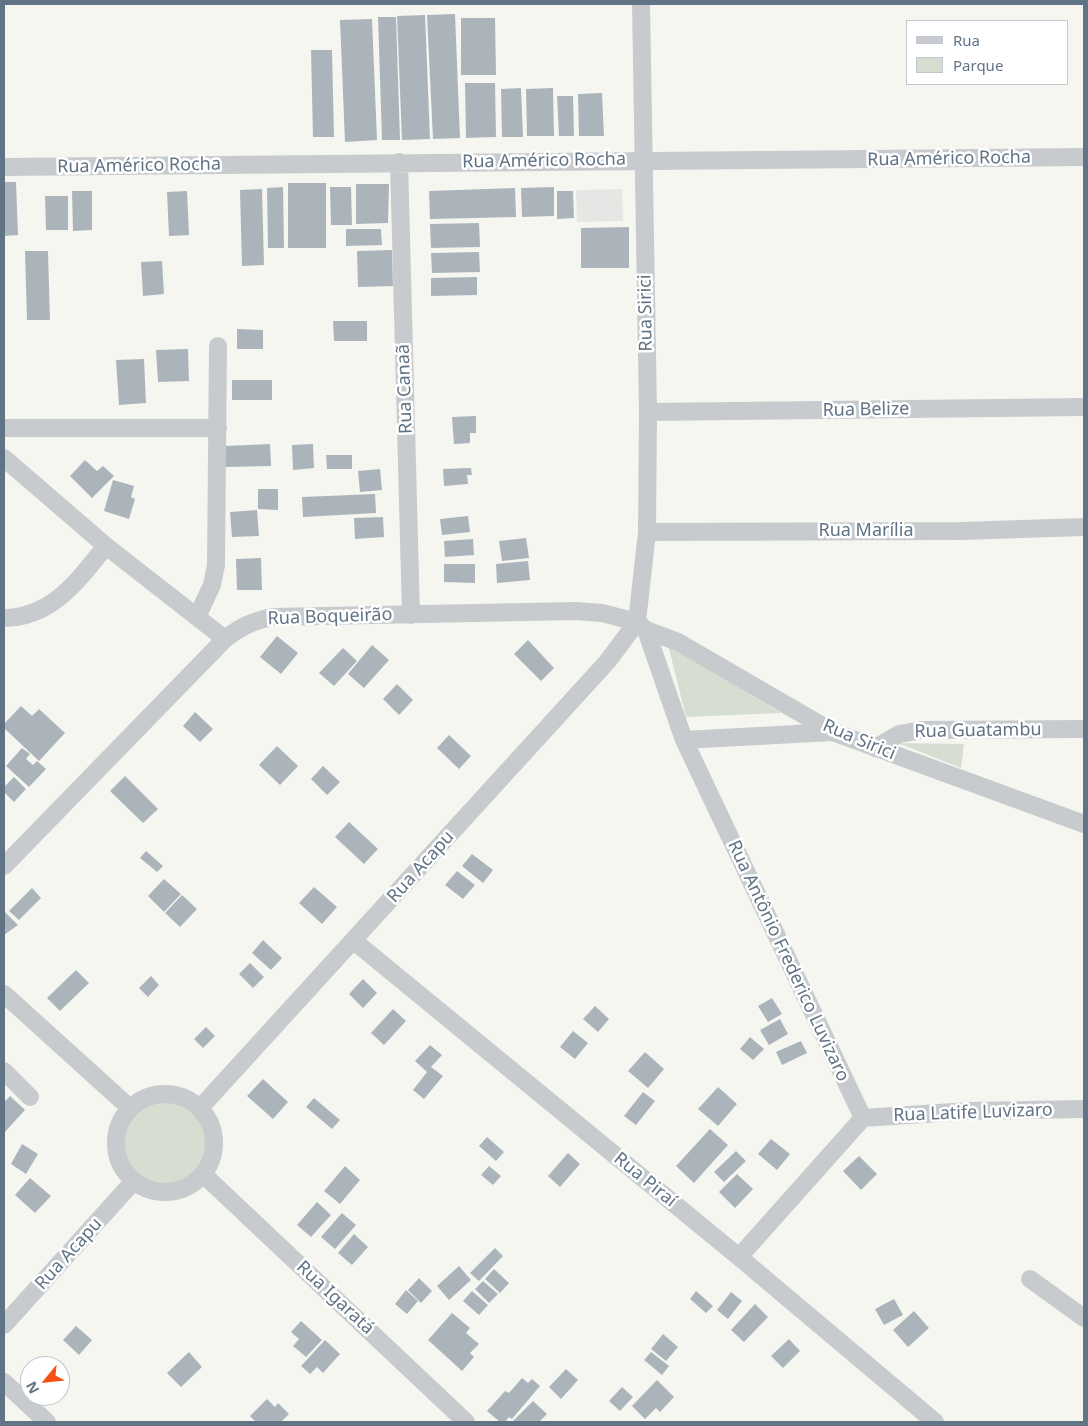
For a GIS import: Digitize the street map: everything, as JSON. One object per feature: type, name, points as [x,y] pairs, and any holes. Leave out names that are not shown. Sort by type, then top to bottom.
[{"type":"street","name":"Rua Sirici","points":[[641,4],[648,412],[647,532],[641,626],[678,642],[833,732],[1084,824]]},
{"type":"street","name":"Rua Américo Rocha","points":[[4,167],[1084,157]]},
{"type":"street","name":"Rua Canaã","points":[[398,162],[411,615]]},
{"type":"street","points":[[197,617],[206,601],[216,565],[218,346]]},
{"type":"street","name":"Rua Belize","points":[[648,412],[1084,407]]},
{"type":"street","points":[[4,428],[218,428]]},
{"type":"street","points":[[4,458],[106,546],[225,640]]},
{"type":"street","points":[[4,474],[22,473]]},
{"type":"street","name":"Rua Marília","points":[[647,532],[961,531],[1084,527]]},
{"type":"street","points":[[4,618],[31,613],[48,607],[62,596],[106,546]]},
{"type":"street","name":"Rua Boqueirão","points":[[4,866],[225,640],[239,628],[255,621],[272,617],[576,611],[602,613],[641,626]]},
{"type":"street","name":"Rua Antônio Frederico Luvizaro","points":[[641,626],[684,740],[863,1118]]},
{"type":"street","name":"Rua Acapu","points":[[200,1108],[641,626]]},
{"type":"street","name":"Rua Guatambu","points":[[876,748],[899,734],[922,730],[1084,729]]},
{"type":"street","points":[[684,740],[833,732]]},
{"type":"street","name":"Rua Piraí","points":[[354,941],[739,1257],[934,1422]]},
{"type":"street","points":[[7,1004],[130,1108]]},
{"type":"street","points":[[4,1071],[30,1097]]},
{"type":"street","points":[[172,1094],[187,1099],[200,1108],[209,1120],[214,1133],[215,1148],[211,1162],[204,1175],[192,1185],[178,1192],[162,1193],[147,1190],[134,1182],[123,1169],[117,1154],[116,1138],[120,1122],[130,1108],[149,1097],[172,1094]]},
{"type":"street","name":"Rua Latife Luvizaro","points":[[863,1118],[969,1111],[1084,1109]]},
{"type":"street","points":[[739,1257],[863,1118]]},
{"type":"street","name":"Rua Igaratá","points":[[204,1175],[466,1422]]},
{"type":"street","name":"Rua Acapu","points":[[4,1325],[134,1182]]},
{"type":"street","points":[[1030,1279],[1084,1318]]},
{"type":"street","points":[[4,1382],[47,1422]]},
{"type":"shaded area","points":[[622,189],[623,221],[577,222],[576,190]]},
{"type":"green space","points":[[668,645],[781,713],[686,717]]},
{"type":"green space","points":[[898,743],[964,744],[961,768]]},
{"type":"green space","points":[[164,1102],[180,1105],[194,1114],[203,1128],[206,1144],[203,1160],[194,1174],[180,1183],[164,1186],[148,1183],[134,1174],[125,1160],[122,1144],[125,1128],[134,1114],[148,1105]]},
{"type":"building","points":[[455,14],[460,138],[433,139],[427,15]]},
{"type":"building","points":[[425,15],[430,139],[402,140],[397,16]]},
{"type":"building","points":[[378,17],[396,17],[400,140],[382,140]]},
{"type":"building","points":[[461,18],[495,18],[496,75],[461,75]]},
{"type":"building","points":[[372,19],[377,140],[345,142],[340,20]]},
{"type":"building","points":[[311,50],[332,50],[334,137],[313,137]]},
{"type":"building","points":[[465,83],[495,83],[496,137],[466,138]]},
{"type":"building","points":[[521,88],[523,137],[502,137],[501,89]]},
{"type":"building","points":[[553,88],[554,136],[527,136],[526,89]]},
{"type":"building","points":[[602,93],[604,136],[579,136],[578,94]]},
{"type":"building","points":[[557,96],[573,96],[574,136],[559,136]]},
{"type":"building","points":[[4,182],[16,182],[18,235],[4,236]]},
{"type":"building","points":[[288,183],[326,183],[326,248],[288,248]]},
{"type":"building","points":[[356,184],[389,184],[388,223],[356,224]]},
{"type":"building","points":[[283,187],[284,248],[268,248],[267,188]]},
{"type":"building","points":[[330,187],[351,187],[352,225],[331,225]]},
{"type":"building","points":[[554,187],[554,216],[522,217],[521,188]]},
{"type":"building","points":[[515,188],[516,217],[430,219],[429,191]]},
{"type":"building","points":[[262,189],[264,265],[242,266],[240,190]]},
{"type":"building","points":[[72,191],[92,191],[92,230],[73,231]]},
{"type":"building","points":[[187,191],[189,235],[169,236],[167,192]]},
{"type":"building","points":[[557,191],[573,191],[574,218],[557,219]]},
{"type":"building","points":[[45,196],[68,196],[68,230],[46,230]]},
{"type":"building","points":[[479,223],[480,247],[431,248],[430,224]]},
{"type":"building","points":[[629,227],[629,268],[581,268],[581,228]]},
{"type":"building","points":[[346,229],[381,229],[382,245],[346,246]]},
{"type":"building","points":[[392,250],[393,286],[358,287],[357,251]]},
{"type":"building","points":[[25,251],[48,251],[50,320],[27,320]]},
{"type":"building","points":[[479,252],[480,272],[432,273],[431,253]]},
{"type":"building","points":[[162,261],[164,294],[143,296],[141,262]]},
{"type":"building","points":[[477,277],[477,295],[431,296],[431,278]]},
{"type":"building","points":[[333,321],[367,321],[367,341],[334,341]]},
{"type":"building","points":[[237,329],[263,330],[263,349],[237,349]]},
{"type":"building","points":[[188,349],[189,381],[158,382],[156,350]]},
{"type":"building","points":[[144,359],[146,403],[119,405],[116,360]]},
{"type":"building","points":[[232,380],[272,380],[272,400],[232,400]]},
{"type":"building","points":[[476,416],[476,433],[470,433],[470,443],[454,444],[452,417]]},
{"type":"building","points":[[270,444],[271,466],[225,467],[224,446]]},
{"type":"building","points":[[313,444],[314,468],[293,470],[292,445]]},
{"type":"building","points":[[326,455],[352,455],[352,469],[327,469]]},
{"type":"building","points":[[85,460],[97,471],[103,466],[114,476],[92,498],[70,476]]},
{"type":"building","points":[[471,468],[472,475],[467,475],[468,484],[444,486],[443,469]]},
{"type":"building","points":[[380,469],[382,490],[360,492],[358,471]]},
{"type":"building","points":[[113,480],[134,486],[131,497],[135,499],[129,519],[104,511]]},
{"type":"building","points":[[258,489],[278,489],[278,510],[258,509]]},
{"type":"building","points":[[375,494],[376,513],[303,517],[302,497]]},
{"type":"building","points":[[257,510],[259,536],[232,537],[230,512]]},
{"type":"building","points":[[468,516],[470,532],[442,535],[440,519]]},
{"type":"building","points":[[383,517],[384,537],[355,539],[354,518]]},
{"type":"building","points":[[526,538],[529,558],[502,561],[499,541]]},
{"type":"building","points":[[473,539],[474,555],[445,557],[444,541]]},
{"type":"building","points":[[261,558],[262,590],[237,590],[236,559]]},
{"type":"building","points":[[528,561],[530,580],[497,583],[496,564]]},
{"type":"building","points":[[444,564],[475,564],[475,583],[444,582]]},
{"type":"building","points":[[277,636],[298,653],[281,674],[260,657]]},
{"type":"building","points":[[528,640],[554,668],[541,681],[514,654]]},
{"type":"building","points":[[372,645],[389,660],[364,688],[348,674]]},
{"type":"building","points":[[343,648],[357,661],[334,686],[319,673]]},
{"type":"building","points":[[397,684],[413,700],[399,715],[383,699]]},
{"type":"building","points":[[21,706],[32,716],[39,709],[65,733],[39,761],[4,728],[4,724]]},
{"type":"building","points":[[195,712],[213,729],[200,742],[183,726]]},
{"type":"building","points":[[449,735],[471,756],[459,769],[437,748]]},
{"type":"building","points":[[277,746],[298,766],[280,785],[259,765]]},
{"type":"building","points":[[22,748],[30,754],[26,759],[33,765],[37,761],[46,769],[29,787],[6,766]]},
{"type":"building","points":[[323,766],[340,782],[327,795],[311,779]]},
{"type":"building","points":[[125,776],[158,809],[143,823],[110,791]]},
{"type":"building","points":[[14,777],[26,789],[14,802],[4,792],[4,787]]},
{"type":"building","points":[[349,822],[378,849],[364,864],[335,837]]},
{"type":"building","points":[[146,851],[163,866],[157,872],[140,858]]},
{"type":"building","points":[[472,854],[493,870],[483,883],[462,866]]},
{"type":"building","points":[[457,871],[475,885],[463,899],[445,885]]},
{"type":"building","points":[[164,879],[181,894],[164,912],[148,896]]},
{"type":"building","points":[[314,887],[337,907],[322,924],[299,903]]},
{"type":"building","points":[[32,888],[41,898],[19,920],[9,911]]},
{"type":"building","points":[[182,895],[197,909],[180,927],[165,913]]},
{"type":"building","points":[[4,911],[18,925],[4,935]]},
{"type":"building","points":[[263,940],[282,958],[271,970],[252,953]]},
{"type":"building","points":[[250,963],[264,977],[253,988],[239,974]]},
{"type":"building","points":[[76,970],[89,983],[60,1011],[47,998]]},
{"type":"building","points":[[151,976],[159,985],[148,997],[139,988]]},
{"type":"building","points":[[363,979],[377,993],[363,1008],[349,994]]},
{"type":"building","points":[[772,998],[782,1014],[768,1022],[758,1006]]},
{"type":"building","points":[[595,1006],[609,1019],[598,1032],[583,1019]]},
{"type":"building","points":[[393,1009],[406,1021],[384,1045],[371,1033]]},
{"type":"building","points":[[780,1019],[788,1034],[769,1045],[760,1030]]},
{"type":"building","points":[[206,1027],[215,1036],[203,1048],[194,1039]]},
{"type":"building","points":[[573,1031],[588,1043],[575,1059],[560,1047]]},
{"type":"building","points":[[750,1037],[764,1049],[753,1060],[740,1049]]},
{"type":"building","points":[[801,1041],[807,1053],[782,1065],[776,1052]]},
{"type":"building","points":[[430,1045],[442,1055],[431,1067],[443,1076],[424,1099],[413,1090],[427,1072],[415,1061]]},
{"type":"building","points":[[645,1052],[664,1069],[648,1088],[628,1071]]},
{"type":"building","points":[[263,1079],[288,1102],[273,1119],[247,1096]]},
{"type":"building","points":[[718,1087],[737,1104],[718,1126],[698,1109]]},
{"type":"building","points":[[643,1092],[655,1101],[636,1125],[624,1116]]},
{"type":"building","points":[[10,1096],[25,1110],[4,1133],[4,1102]]},
{"type":"building","points":[[314,1098],[340,1120],[332,1129],[306,1107]]},
{"type":"building","points":[[710,1129],[728,1145],[694,1183],[676,1166]]},
{"type":"building","points":[[487,1137],[504,1152],[496,1161],[479,1146]]},
{"type":"building","points":[[771,1139],[790,1154],[777,1170],[758,1154]]},
{"type":"building","points":[[22,1144],[38,1154],[26,1174],[11,1164]]},
{"type":"building","points":[[736,1151],[746,1161],[724,1182],[714,1172]]},
{"type":"building","points":[[568,1153],[580,1164],[560,1187],[548,1176]]},
{"type":"building","points":[[859,1156],[877,1174],[861,1190],[843,1171]]},
{"type":"building","points":[[345,1166],[360,1180],[340,1204],[324,1191]]},
{"type":"building","points":[[489,1166],[501,1176],[493,1185],[481,1175]]},
{"type":"building","points":[[737,1174],[753,1189],[735,1208],[719,1192]]},
{"type":"building","points":[[30,1178],[51,1196],[35,1213],[15,1195]]},
{"type":"building","points":[[317,1202],[331,1215],[311,1237],[297,1225]]},
{"type":"building","points":[[342,1213],[356,1225],[335,1249],[321,1237]]},
{"type":"building","points":[[354,1234],[368,1247],[352,1265],[338,1253]]},
{"type":"building","points":[[495,1248],[503,1256],[479,1281],[470,1273]]},
{"type":"building","points":[[459,1266],[471,1280],[449,1300],[437,1286]]},
{"type":"building","points":[[494,1269],[509,1283],[500,1293],[485,1279]]},
{"type":"building","points":[[419,1278],[432,1291],[421,1303],[408,1290]]},
{"type":"building","points":[[483,1281],[498,1294],[489,1303],[475,1289]]},
{"type":"building","points":[[406,1290],[418,1301],[407,1314],[395,1304]]},
{"type":"building","points":[[472,1291],[488,1305],[479,1315],[463,1301]]},
{"type":"building","points":[[696,1291],[713,1306],[706,1313],[690,1299]]},
{"type":"building","points":[[731,1292],[742,1301],[728,1319],[717,1310]]},
{"type":"building","points":[[894,1299],[903,1315],[884,1325],[875,1309]]},
{"type":"building","points":[[755,1304],[768,1317],[744,1342],[731,1330]]},
{"type":"building","points":[[914,1311],[929,1328],[908,1347],[893,1330]]},
{"type":"building","points":[[452,1313],[470,1328],[466,1333],[479,1344],[470,1353],[474,1357],[462,1371],[428,1340]]},
{"type":"building","points":[[301,1321],[322,1340],[306,1357],[293,1346],[299,1339],[291,1332]]},
{"type":"building","points":[[76,1326],[92,1340],[79,1355],[63,1340]]},
{"type":"building","points":[[663,1334],[678,1347],[666,1361],[651,1349]]},
{"type":"building","points":[[789,1339],[800,1351],[783,1368],[771,1356]]},
{"type":"building","points":[[325,1340],[340,1354],[323,1373],[317,1367],[310,1374],[301,1366]]},
{"type":"building","points":[[189,1352],[202,1367],[181,1387],[167,1373]]},
{"type":"building","points":[[651,1352],[669,1366],[662,1375],[644,1360]]},
{"type":"building","points":[[566,1369],[578,1380],[561,1399],[549,1387]]},
{"type":"building","points":[[522,1378],[528,1383],[532,1379],[540,1386],[512,1419],[509,1417],[505,1422],[500,1422],[487,1411],[505,1391],[509,1393]]},
{"type":"building","points":[[657,1380],[674,1397],[660,1412],[656,1408],[645,1419],[632,1406]]},
{"type":"building","points":[[622,1387],[633,1397],[620,1411],[609,1401]]},
{"type":"building","points":[[267,1399],[275,1407],[278,1403],[289,1414],[281,1422],[256,1422],[250,1416]]},
{"type":"building","points":[[533,1401],[547,1414],[539,1422],[512,1422]]}]
